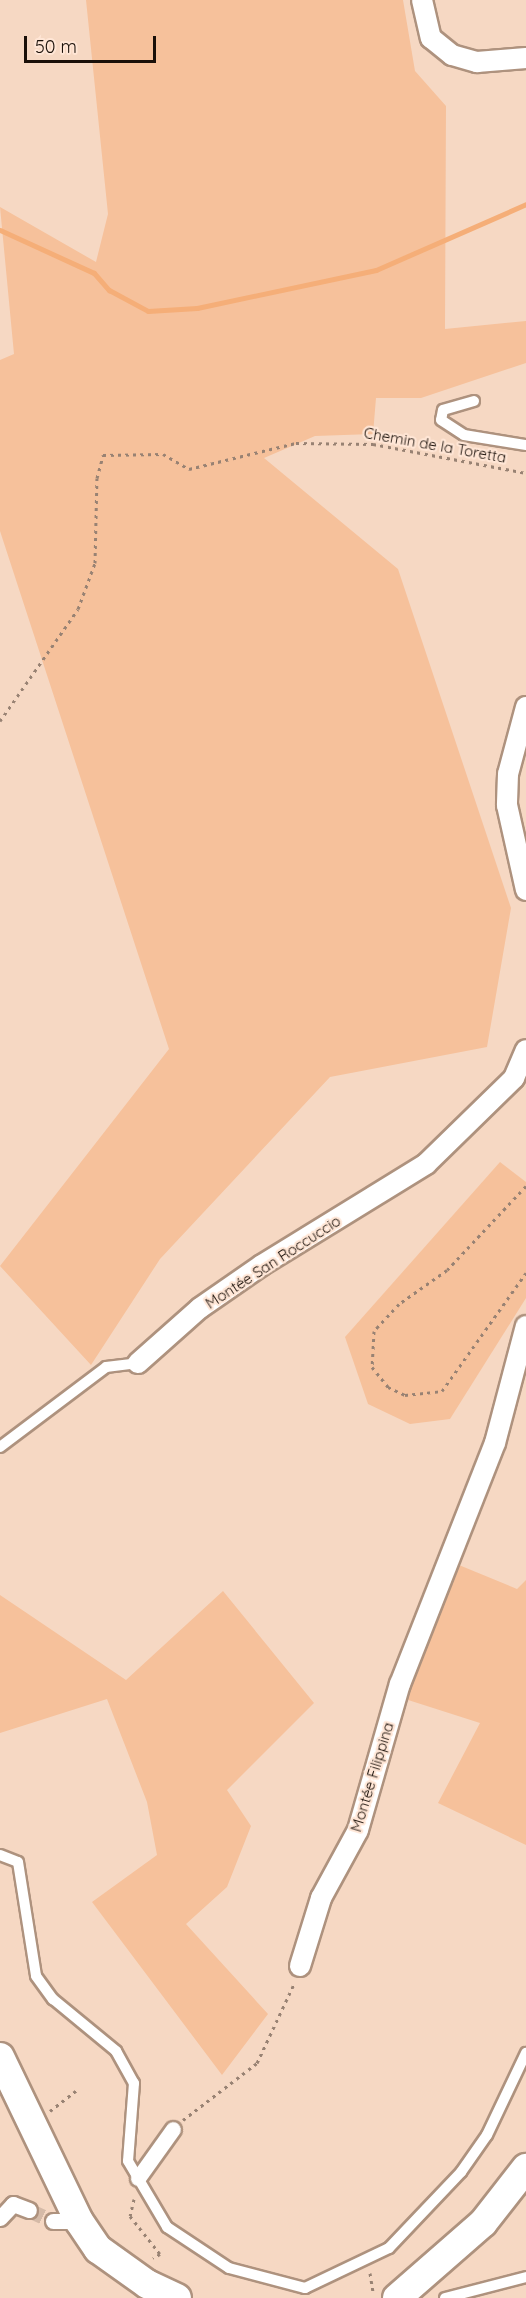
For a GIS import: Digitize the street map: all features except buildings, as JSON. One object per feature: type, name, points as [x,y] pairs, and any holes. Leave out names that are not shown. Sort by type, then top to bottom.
[{"type":"main road","points":[[5,2074],[34,2123],[61,2179],[66,2221],[116,2265],[177,2298]]},
{"type":"main road","points":[[397,2298],[483,2223],[526,2168]]},
{"type":"street","points":[[422,0],[431,38],[452,55],[477,62],[526,58]]},
{"type":"street","points":[[526,707],[508,774],[507,805],[526,890]]},
{"type":"street","name":"Montée San Roccuccio","points":[[138,1363],[200,1308],[262,1265],[434,1158],[514,1078],[526,1050]]},
{"type":"street","name":"Montée Filippina","points":[[300,1966],[321,1898],[358,1830],[400,1683],[495,1443],[526,1326]]},
{"type":"street","points":[[134,2185],[173,2129]]},
{"type":"street","points":[[0,2218],[13,2204],[29,2210]]},
{"type":"lane","points":[[474,401],[443,410],[441,420],[464,435],[525,446]]},
{"type":"lane","name":"Montée San Roccuccio","points":[[0,1447],[106,1367],[138,1363]]},
{"type":"lane","points":[[5,1855],[18,1862],[36,1976],[53,1999],[116,2051],[135,2083],[128,2162],[134,2185],[182,2242],[229,2268],[305,2288],[388,2248],[461,2172],[487,2135],[526,2053]]},
{"type":"lane","points":[[445,2298],[526,2277]]},
{"type":"path","name":"Chemin de la Toretta","points":[[0,721],[78,609],[95,563],[97,478],[103,455],[163,454],[189,468],[296,443],[373,444],[526,473]]},
{"type":"path","points":[[526,1186],[447,1270],[399,1304],[374,1331],[372,1367],[388,1387],[405,1395],[442,1391],[526,1273]]},
{"type":"path","points":[[173,2129],[257,2063],[300,1966]]},
{"type":"path","points":[[34,2123],[79,2088]]},
{"type":"path","points":[[134,2185],[130,2216],[160,2254],[156,2260],[146,2255]]},
{"type":"path","points":[[367,2260],[374,2298]]},
{"type":"shaded area","points":[[86,0],[403,0],[415,71],[446,106],[445,329],[526,321],[526,363],[421,398],[376,398],[373,434],[315,436],[264,458],[398,569],[511,908],[487,1047],[330,1077],[160,1259],[91,1365],[0,1266],[169,1049],[0,531],[0,360],[14,354],[0,207],[96,262],[108,214]]},
{"type":"shaded area","points":[[500,1162],[526,1182],[526,1298],[450,1419],[410,1424],[368,1404],[345,1337]]},
{"type":"shaded area","points":[[454,1563],[517,1589],[526,1580],[526,1845],[438,1803],[480,1723],[405,1699]]},
{"type":"shaded area","points":[[223,1591],[314,1703],[227,1790],[251,1826],[227,1887],[186,1924],[268,2014],[222,2075],[92,1902],[157,1855],[147,1802],[107,1699],[0,1733],[0,1595],[126,1680]]},
{"type":"waterway","points":[[0,230],[94,273],[109,290],[148,311],[197,308],[376,270],[526,204]]},
{"type":"tunnel","points":[[29,2210],[53,2221]]}]
